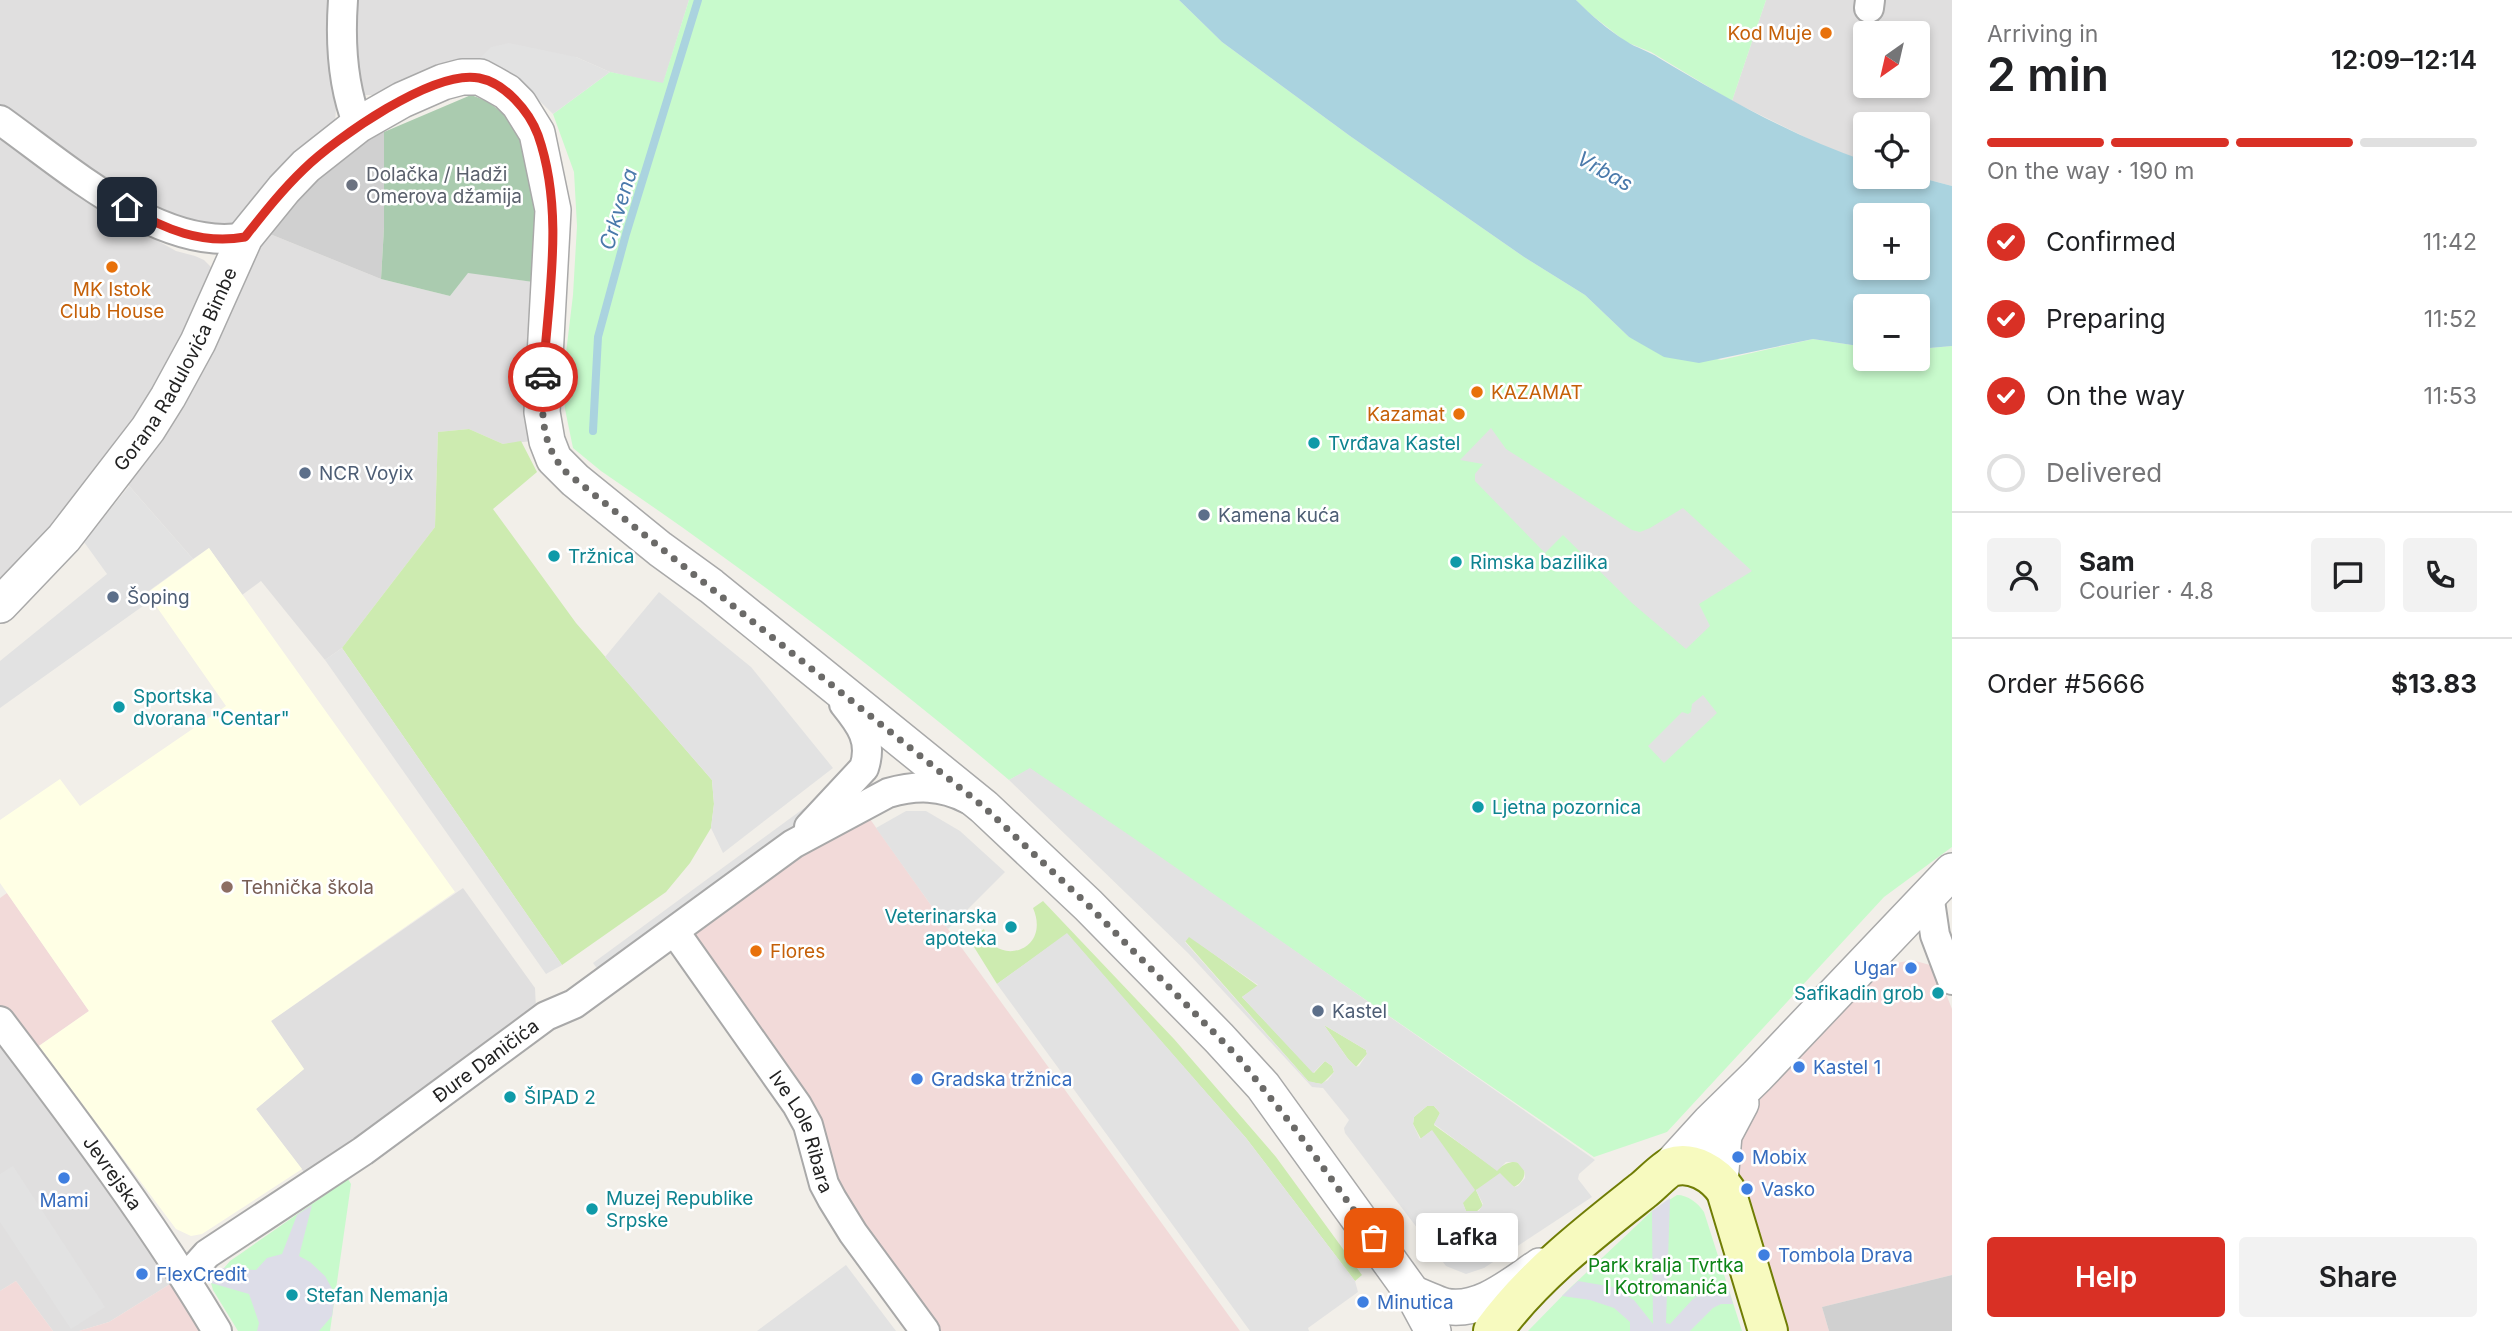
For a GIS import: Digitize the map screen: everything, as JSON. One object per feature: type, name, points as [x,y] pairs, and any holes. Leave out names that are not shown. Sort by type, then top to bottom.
[{"type":"main road","points":[[1493,1331],[1517,1301],[1587,1234],[1669,1167],[1687,1166],[1712,1174],[1726,1191],[1768,1331]]},
{"type":"street","points":[[343,0],[343,64],[358,125]]},
{"type":"street","name":"Gorana Radulovića Bimbe","points":[[0,605],[64,538],[148,429],[198,342],[245,237],[284,189],[306,166],[358,125],[402,100],[443,82],[462,77],[480,78],[507,92],[537,133],[553,210],[542,412],[547,441],[554,459],[575,480],[984,807],[1088,905],[1238,1057],[1296,1130],[1413,1294],[1433,1331]]},
{"type":"street","points":[[0,120],[110,197],[144,217],[192,236],[223,239],[245,237]]},
{"type":"street","name":"Đure Daničića","points":[[793,844],[864,768],[868,757],[865,733],[819,673]]},
{"type":"street","name":"Đure Daničića","points":[[189,1284],[190,1273],[207,1254],[363,1151],[546,1016],[574,1004],[793,844],[888,793],[903,789],[949,789],[984,807]]},
{"type":"street","points":[[1945,880],[1935,934],[1952,980]]},
{"type":"street","points":[[1669,1167],[1945,880]]},
{"type":"street","name":"Ive Lole Ribara","points":[[675,932],[797,1105],[808,1125],[828,1192],[853,1233],[925,1331]]},
{"type":"street","name":"Jevrejska","points":[[0,1021],[150,1227],[217,1331]]},
{"type":"street","points":[[1720,1182],[1724,1135],[1757,1076]]},
{"type":"street","points":[[1413,1294],[1445,1306],[1472,1305],[1497,1294],[1587,1234]]},
{"type":"shaded area","points":[[0,0],[332,0],[330,38],[335,123],[228,232],[151,214],[0,107]]},
{"type":"shaded area","points":[[340,0],[689,0],[663,84],[610,72],[576,57],[474,64],[376,95],[361,95]]},
{"type":"shaded area","points":[[1766,0],[1952,0],[1952,186],[1930,180],[1930,112],[1853,112],[1853,157],[1827,148],[1732,101]]},
{"type":"shaded area","points":[[509,43],[576,57],[610,72],[553,114],[520,82],[474,64],[491,47]]},
{"type":"shaded area","points":[[471,95],[495,107],[512,125],[524,148],[531,174],[534,202],[533,282],[468,273],[450,296],[381,279],[384,132]]},
{"type":"shaded area","points":[[384,132],[381,279],[260,230],[347,148]]},
{"type":"shaded area","points":[[0,134],[139,236],[142,232],[176,251],[204,260],[215,271],[180,363],[0,592]]},
{"type":"shaded area","points":[[260,230],[381,279],[450,296],[468,272],[533,282],[533,441],[503,444],[469,429],[438,432],[435,527],[342,648],[325,660],[261,581],[242,595],[209,548],[193,559],[123,479]]},
{"type":"shaded area","points":[[1491,428],[1506,449],[1632,530],[1640,532],[1650,528],[1683,508],[1752,571],[1699,604],[1710,626],[1686,649],[1632,603],[1563,535],[1545,553],[1475,481],[1475,474],[1483,464],[1460,460]]},
{"type":"shaded area","name":"Šoping","points":[[129,486],[193,559],[146,593],[150,601],[0,708],[0,661],[107,574],[84,542]]},
{"type":"shaded area","name":"Tehnička škola","points":[[209,548],[455,892],[271,1021],[304,1069],[256,1109],[302,1169],[202,1234],[191,1236],[176,1229],[39,1046],[89,1011],[0,883],[0,820],[60,779],[80,806],[226,706],[147,593]]},
{"type":"shaded area","points":[[659,592],[751,667],[833,768],[723,853],[711,828],[714,804],[712,780],[605,657]]},
{"type":"shaded area","points":[[342,648],[562,965],[546,974],[325,660]]},
{"type":"shaded area","points":[[1703,695],[1717,713],[1664,763],[1648,746],[1682,712],[1691,712],[1692,704]]},
{"type":"shaded area","name":"Kastel","points":[[1030,768],[1595,1160],[1579,1174],[1578,1179],[1592,1197],[1484,1268],[1466,1274],[1446,1266],[1345,1133],[1344,1128],[1349,1120],[1323,1088],[1312,1087],[1188,953],[1009,780]],"holes":[[[1189,937],[1258,985],[1242,997],[1313,1073],[1325,1061],[1332,1066],[1334,1072],[1328,1080],[1321,1084],[1308,1081],[1185,942]],[[1324,1025],[1366,1050],[1367,1054],[1359,1066],[1356,1067]],[[1427,1106],[1434,1106],[1440,1113],[1434,1124],[1497,1171],[1506,1162],[1517,1162],[1525,1172],[1525,1178],[1514,1187],[1500,1173],[1476,1190],[1483,1204],[1479,1211],[1466,1211],[1463,1203],[1475,1190],[1432,1130],[1420,1139],[1413,1124],[1414,1117]]]},
{"type":"shaded area","points":[[807,806],[817,819],[602,975],[593,963]]},
{"type":"shaded area","points":[[906,811],[926,811],[960,831],[1005,872],[948,929],[876,828]]},
{"type":"shaded area","name":"Gradska tržnica","points":[[865,812],[1240,1331],[925,1331],[675,932]]},
{"type":"shaded area","points":[[463,888],[535,988],[536,1009],[310,1180],[256,1109],[304,1069],[271,1021]]},
{"type":"shaded area","points":[[7,893],[89,1011],[30,1052],[0,1013],[0,898]]},
{"type":"shaded area","points":[[1067,933],[1246,1138],[1355,1281],[1358,1292],[1308,1328],[1309,1331],[1250,1331],[997,984]]},
{"type":"shaded area","points":[[1912,960],[1930,965],[1939,976],[1952,1009],[1952,1275],[1822,1307],[1829,1331],[1776,1331],[1728,1140],[1750,1103],[1887,965]]},
{"type":"shaded area","points":[[0,1034],[175,1281],[109,1322],[79,1331],[53,1331],[16,1281],[0,1291]]},
{"type":"shaded area","points":[[13,1166],[105,1307],[71,1329],[0,1222],[0,1174]]},
{"type":"shaded area","points":[[1670,1198],[1666,1323],[1670,1324],[1706,1289],[1727,1284],[1733,1304],[1721,1304],[1713,1308],[1690,1331],[1630,1331],[1630,1322],[1614,1308],[1590,1300],[1562,1296],[1578,1281],[1613,1287],[1634,1300],[1653,1324],[1652,1211]]},
{"type":"shaded area","points":[[312,1205],[299,1256],[325,1276],[335,1294],[332,1316],[319,1331],[257,1331],[259,1323],[249,1294],[211,1283],[222,1268],[256,1270],[267,1258],[282,1254],[297,1215]]},
{"type":"shaded area","points":[[846,1265],[896,1331],[757,1331]]},
{"type":"shaded area","points":[[1952,1275],[1952,1331],[1829,1331],[1822,1307]]},
{"type":"shaded area","points":[[16,1281],[53,1331],[0,1331],[0,1291]]},
{"type":"shaded area","points":[[175,1281],[204,1331],[79,1331],[109,1322]]},
{"type":"green space","points":[[689,0],[1179,0],[1222,42],[1350,136],[1524,257],[1585,295],[1629,337],[1721,360],[1813,339],[1853,345],[1853,371],[1930,371],[1930,348],[1952,346],[1952,847],[1884,897],[1667,1132],[1594,1157],[1030,769],[1009,780],[809,620],[573,448],[565,409],[563,378],[573,295],[577,226],[574,172],[553,114],[610,72],[663,83]]},
{"type":"green space","points":[[1576,0],[1766,0],[1732,101],[1651,52],[1626,42]]},
{"type":"green space","points":[[469,429],[503,444],[521,441],[537,472],[493,509],[576,623],[712,780],[714,804],[711,828],[690,863],[666,892],[562,965],[342,648],[435,527],[438,432]]},
{"type":"green space","points":[[1043,901],[1174,1039],[1276,1157],[1362,1275],[1355,1281],[1246,1138],[1067,934],[997,984],[969,939],[984,929],[990,941],[999,948],[1019,950],[1035,935],[1037,923],[1033,908]]},
{"type":"green space","points":[[1189,936],[1258,986],[1242,997],[1314,1073],[1325,1061],[1332,1066],[1334,1072],[1322,1084],[1309,1082],[1185,941]]},
{"type":"green space","points":[[1324,1025],[1366,1050],[1367,1054],[1356,1067],[1348,1059]]},
{"type":"green space","points":[[1427,1106],[1434,1106],[1440,1113],[1434,1125],[1497,1170],[1506,1164],[1519,1163],[1523,1166],[1524,1177],[1514,1187],[1508,1182],[1476,1190],[1483,1206],[1476,1212],[1466,1211],[1431,1131],[1421,1139],[1413,1124],[1414,1117]]},
{"type":"green space","points":[[348,1179],[351,1184],[330,1331],[238,1331],[211,1283],[230,1261]]},
{"type":"green space","name":"Park kralja Tvrtka I Kotromanića","points":[[1677,1195],[1692,1200],[1704,1212],[1742,1331],[1528,1331],[1652,1211]]},
{"type":"water","name":"Vrbas","points":[[1179,0],[1576,0],[1606,27],[1630,43],[1734,102],[1811,140],[1853,157],[1853,189],[1930,189],[1930,180],[1952,186],[1952,346],[1930,348],[1930,294],[1853,294],[1853,345],[1813,339],[1699,363],[1664,357],[1629,337],[1585,295],[1524,257],[1350,136],[1222,42]]},
{"type":"waterway","name":"Crkvena","points":[[593,431],[598,337],[626,234],[698,0]]},
{"type":"way so far","points":[[543,377],[542,412],[547,441],[554,459],[566,472],[984,807],[1088,905],[1238,1057],[1263,1086],[1374,1238]]},
{"type":"place","name":"Kod Muje","points":[[1826,33]]},
{"type":"place","name":"Dolačka / Hadži Omerova džamija","points":[[352,185]]},
{"type":"place","name":"MK Istok Club House","points":[[112,267]]},
{"type":"place","name":"KAZAMAT","points":[[1477,392]]},
{"type":"place","name":"Kazamat","points":[[1459,414]]},
{"type":"place","name":"Tvrđava Kastel","points":[[1314,443]]},
{"type":"place","name":"NCR Voyix","points":[[305,473]]},
{"type":"place","name":"Kamena kuća","points":[[1204,515]]},
{"type":"place","name":"Tržnica","points":[[554,556]]},
{"type":"place","name":"Rimska bazilika","points":[[1456,562]]},
{"type":"place","name":"Šoping","points":[[113,597]]},
{"type":"place","name":"Sportska dvorana \"Centar\"","points":[[119,707]]},
{"type":"place","name":"Ljetna pozornica","points":[[1478,807]]},
{"type":"place","name":"Tehnička škola","points":[[227,887]]},
{"type":"place","name":"Veterinarska apoteka","points":[[1011,927]]},
{"type":"place","name":"Flores","points":[[756,951]]},
{"type":"place","name":"Ugar","points":[[1911,968]]},
{"type":"place","name":"Safikadin grob","points":[[1938,993]]},
{"type":"place","name":"Kastel","points":[[1318,1011]]},
{"type":"place","name":"Kastel 1","points":[[1799,1067]]},
{"type":"place","name":"Gradska tržnica","points":[[917,1079]]},
{"type":"place","name":"ŠIPAD 2","points":[[510,1097]]},
{"type":"place","name":"Mobix","points":[[1738,1157]]},
{"type":"place","name":"Mami","points":[[64,1178]]},
{"type":"place","name":"Vasko","points":[[1747,1189]]},
{"type":"place","name":"Muzej Republike Srpske","points":[[592,1209]]},
{"type":"place","name":"Lafka","points":[[1374,1238]]},
{"type":"place","name":"Tombola Drava","points":[[1764,1255]]},
{"type":"place","name":"FlexCredit","points":[[142,1274]]},
{"type":"place","name":"Stefan Nemanja","points":[[292,1295]]},
{"type":"place","name":"Minutica","points":[[1363,1302]]},
{"type":"route","points":[[127,207],[168,228],[192,236],[213,239],[245,237],[306,166],[358,125],[402,100],[443,82],[462,77],[480,78],[507,92],[519,104],[537,133],[543,158],[553,210],[543,377]]}]
